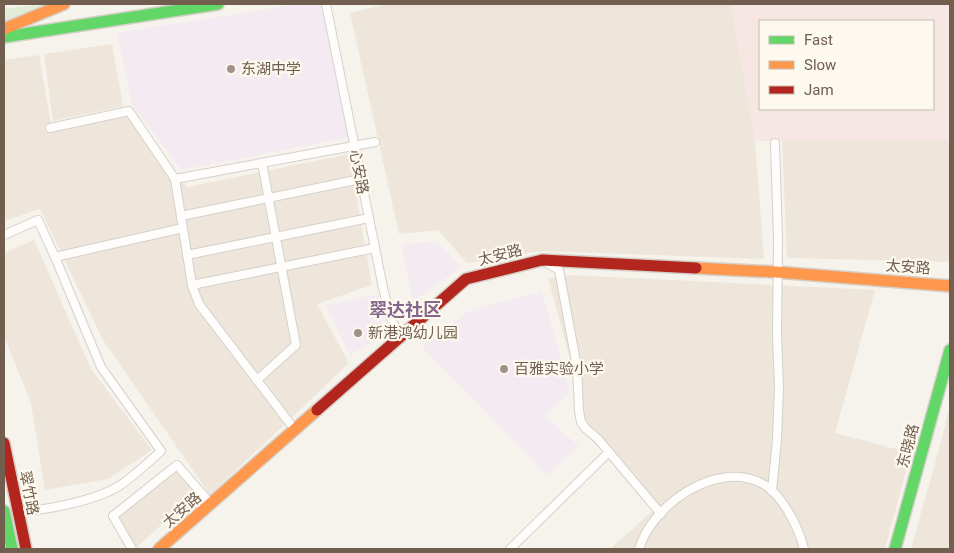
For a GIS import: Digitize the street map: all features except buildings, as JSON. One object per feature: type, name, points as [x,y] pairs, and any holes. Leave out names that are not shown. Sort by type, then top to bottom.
[{"type":"main road","points":[[4,30],[64,4]]},
{"type":"main road","points":[[4,37],[218,4]]},
{"type":"main road","name":"太安路","points":[[159,549],[466,279],[542,260],[776,272],[950,286]]},
{"type":"main road","name":"东晓路","points":[[895,549],[950,350]]},
{"type":"main road","name":"翠竹路","points":[[4,443],[26,549]]},
{"type":"main road","name":"翠竹路","points":[[4,511],[12,549]]},
{"type":"street","name":"心安路","points":[[326,4],[388,312],[401,336]]},
{"type":"street","points":[[50,128],[129,111],[175,179],[195,296],[204,312],[296,430]]},
{"type":"street","points":[[175,179],[375,142]]},
{"type":"street","points":[[772,491],[779,387],[775,143]]},
{"type":"street","points":[[257,380],[296,345],[262,163]]},
{"type":"street","points":[[181,216],[361,178]]},
{"type":"street","points":[[187,255],[368,218]]},
{"type":"street","points":[[4,235],[38,220],[101,367],[161,451],[118,486],[98,495],[65,504],[17,512]]},
{"type":"street","points":[[55,257],[183,228]]},
{"type":"street","points":[[192,285],[375,248]]},
{"type":"street","points":[[542,260],[559,270],[577,367],[581,422],[598,439],[661,514]]},
{"type":"street","points":[[510,549],[609,452]]},
{"type":"street","points":[[132,549],[113,516],[177,465],[211,504]]},
{"type":"street","points":[[640,549],[651,524],[678,497],[705,482],[734,477],[748,478],[763,483],[777,496],[792,516],[804,549]]},
{"type":"shaded area","name":"东湖中学","points":[[298,4],[323,4],[351,137],[181,170],[132,104],[117,33]]},
{"type":"shaded area","points":[[387,4],[731,4],[755,141],[764,259],[542,251],[467,263],[438,230],[399,234],[350,13]]},
{"type":"shaded area","points":[[731,4],[950,4],[950,141],[755,141]]},
{"type":"shaded area","points":[[112,44],[123,106],[53,121],[44,54]]},
{"type":"shaded area","points":[[39,55],[51,124],[130,108],[187,187],[349,154],[372,285],[317,304],[349,363],[210,495],[103,340],[40,209],[4,221],[4,60]]},
{"type":"shaded area","points":[[782,141],[950,141],[950,262],[787,258]]},
{"type":"shaded area","points":[[34,240],[91,369],[152,450],[108,479],[45,490],[31,403],[4,336],[4,253]]},
{"type":"shaded area","points":[[437,242],[462,267],[413,301],[401,244]]},
{"type":"shaded area","points":[[569,275],[875,290],[835,433],[911,453],[885,549],[610,549],[659,505],[586,435],[572,366],[548,278]]},
{"type":"shaded area","name":"百雅实验小学","points":[[542,291],[570,392],[544,416],[579,446],[547,475],[422,347],[469,311]]},
{"type":"shaded area","name":"新港鸿幼儿园","points":[[377,294],[384,313],[382,323],[370,343],[350,355],[326,306]]},
{"type":"shaded area","points":[[950,405],[950,549],[911,549],[942,438]]},
{"type":"shaded area","points":[[176,469],[196,493],[136,548],[117,517]]},
{"type":"green space","points":[[52,4],[4,25],[4,9]]},
{"type":"traffic: fast","points":[[4,37],[218,4]]},
{"type":"traffic: fast","points":[[895,549],[950,350]]},
{"type":"traffic: fast","points":[[4,511],[12,549]]},
{"type":"traffic: slow","points":[[4,29],[64,4]]},
{"type":"traffic: slow","points":[[696,268],[776,272],[950,286]]},
{"type":"traffic: slow","points":[[159,549],[317,410]]},
{"type":"traffic: jam","points":[[317,410],[466,279],[542,260],[696,268]]},
{"type":"traffic: jam","points":[[4,443],[26,549]]},
{"type":"place","name":"东湖中学","points":[[231,69]]},
{"type":"place","name":"新港鸿幼儿园","points":[[358,333]]},
{"type":"place","name":"百雅实验小学","points":[[504,369]]},
{"type":"district","name":"翠达社区","points":[[405,310]]}]
